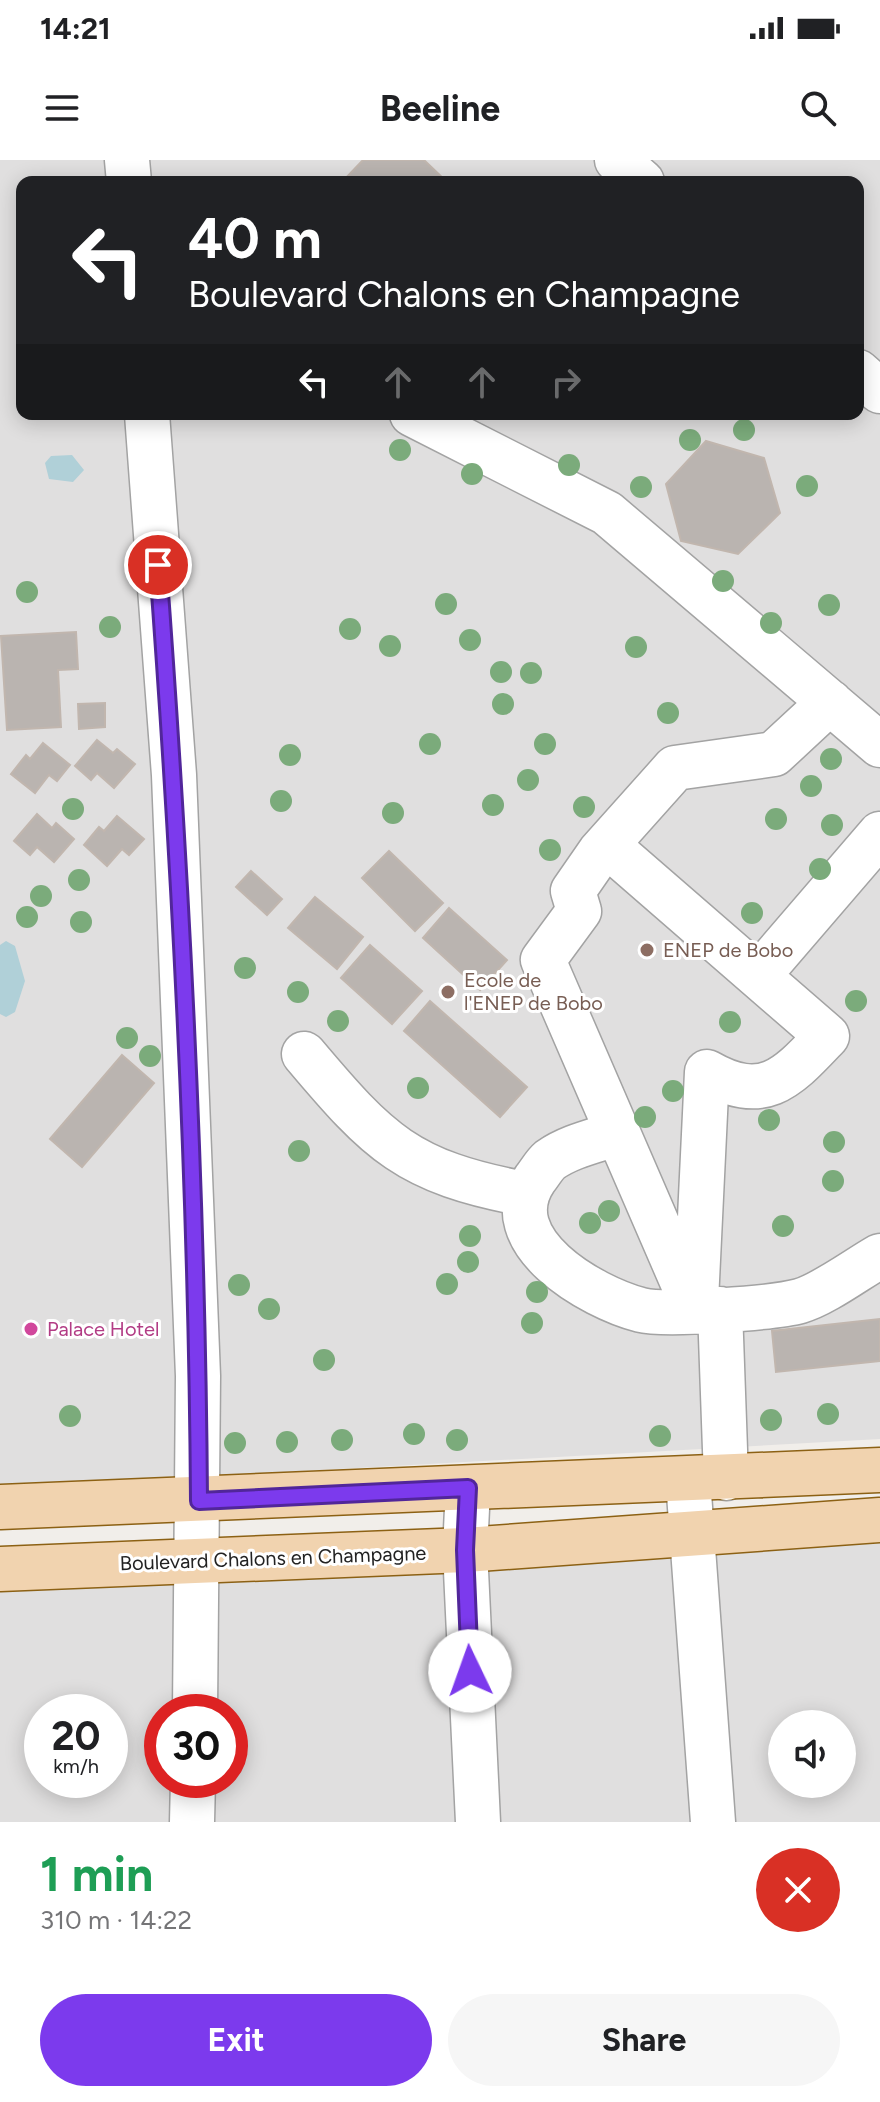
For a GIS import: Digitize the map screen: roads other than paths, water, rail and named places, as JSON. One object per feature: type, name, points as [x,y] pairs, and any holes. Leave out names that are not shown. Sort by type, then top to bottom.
[{"type":"main road","points":[[0,1507],[880,1470]]},
{"type":"main road","name":"Boulevard Chalons en Champagne","points":[[0,1569],[465,1550],[880,1520]]},
{"type":"street","points":[[617,160],[635,176]]},
{"type":"street","points":[[864,377],[880,391]]},
{"type":"street","points":[[147,420],[175,791],[198,1376],[195,1694]]},
{"type":"street","points":[[424,420],[607,513],[880,745]]},
{"type":"street","points":[[708,1310],[618,1133],[543,960],[579,911],[573,891],[607,845],[675,768],[774,754],[830,702]]},
{"type":"street","points":[[758,976],[880,834]]},
{"type":"street","points":[[607,845],[827,1036],[787,1077],[763,1084],[731,1086],[707,1072],[707,1479],[690,1534],[713,1822]]},
{"type":"street","points":[[304,1054],[357,1117],[412,1159],[468,1183],[525,1194]]},
{"type":"street","points":[[618,1133],[574,1147],[548,1162],[525,1194],[525,1223],[549,1261],[579,1282],[643,1310],[708,1310],[801,1301],[880,1256]]},
{"type":"street","points":[[468,1488],[465,1550],[478,1822]]},
{"type":"street","points":[[192,1822],[193,1798]]},
{"type":"water","points":[[72,455],[84,470],[73,482],[49,479],[45,463],[51,456]]},
{"type":"water","points":[[6,941],[15,946],[25,981],[15,1012],[6,1017],[0,1014],[0,945]]},
{"type":"place","name":"ENEP de Bobo","points":[[647,950]]},
{"type":"place","name":"Ecole de l'ENEP de Bobo","points":[[448,992]]},
{"type":"place","name":"Palace Hotel","points":[[31,1329]]}]
